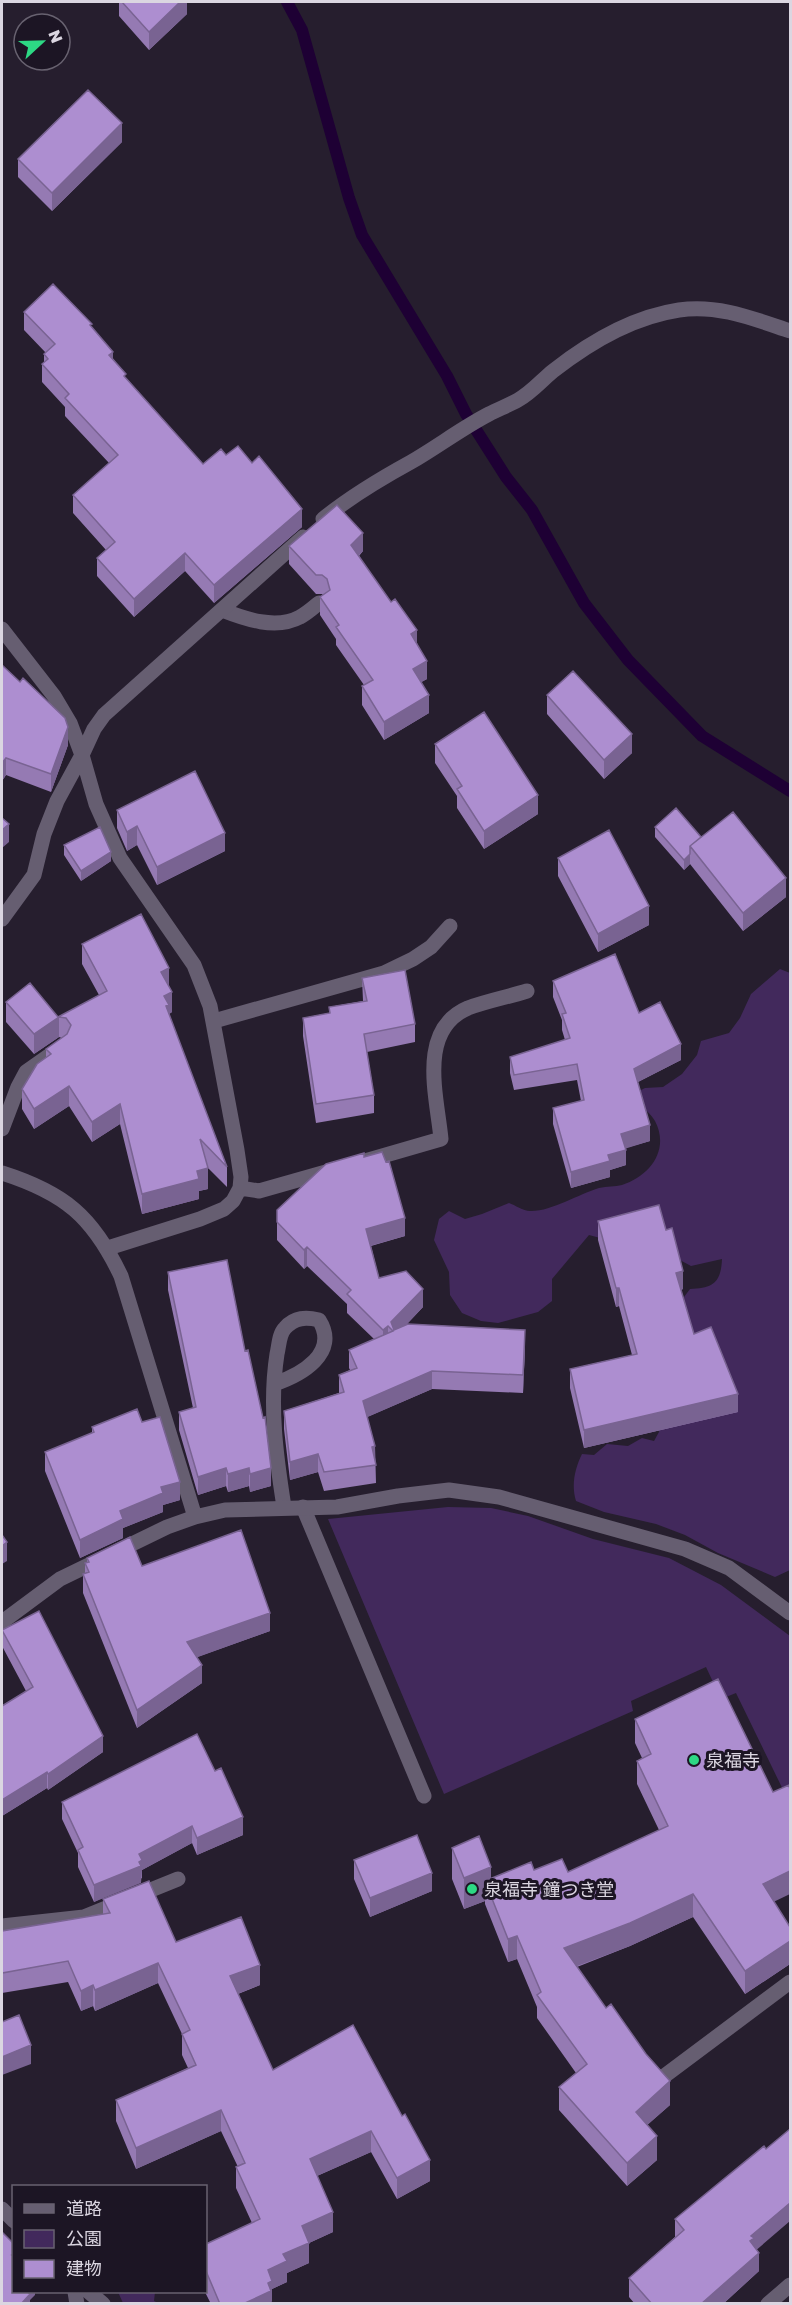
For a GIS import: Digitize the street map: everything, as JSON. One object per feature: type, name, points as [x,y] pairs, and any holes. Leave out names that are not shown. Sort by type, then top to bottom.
[{"type":"street","points":[[2,919],[34,875],[44,834],[57,801],[94,729],[104,715],[349,498],[488,414],[521,399],[552,372],[601,338],[654,316],[679,310],[721,309],[790,331]]},
{"type":"street","points":[[222,610],[248,620],[275,623],[298,618],[319,603]]},
{"type":"street","points":[[2,629],[54,696],[70,723],[96,804],[120,858],[194,965],[214,1021],[242,1177],[240,1188],[224,1209],[200,1219],[108,1248]]},
{"type":"street","points":[[214,1021],[384,972],[413,959],[431,947],[450,926]]},
{"type":"street","points":[[240,1188],[259,1191],[441,1139],[432,1061],[440,1032],[453,1017],[468,1008],[527,991]]},
{"type":"street","points":[[2,1129],[26,1072],[61,1047]]},
{"type":"street","points":[[2,1173],[23,1179],[74,1207],[94,1228],[108,1248],[121,1276],[195,1517]]},
{"type":"street","points":[[274,1384],[275,1437],[284,1507]]},
{"type":"street","points":[[2,1622],[60,1580],[159,1531],[195,1517],[225,1510],[337,1507],[449,1490],[499,1497],[685,1549],[729,1568],[790,1613]]},
{"type":"street","points":[[303,1507],[424,1796]]},
{"type":"street","points":[[2,1926],[84,1917],[178,1879]]},
{"type":"street","points":[[663,2077],[790,1982]]},
{"type":"street","points":[[768,2304],[790,2285]]},
{"type":"street","points":[[90,2293],[103,2304]]},
{"type":"green space","points":[[780,969],[790,973],[790,1570],[775,1577],[718,1553],[685,1535],[656,1524],[604,1512],[576,1501],[574,1489],[574,1477],[582,1454],[594,1455],[607,1444],[628,1446],[642,1438],[654,1441],[659,1432],[663,1408],[694,1339],[679,1315],[684,1297],[690,1289],[705,1287],[718,1279],[722,1259],[691,1266],[678,1259],[589,1235],[552,1279],[552,1301],[538,1312],[498,1323],[481,1321],[462,1313],[450,1295],[449,1272],[434,1240],[439,1219],[449,1211],[465,1219],[509,1203],[525,1210],[538,1211],[599,1188],[622,1185],[641,1175],[649,1168],[659,1152],[659,1132],[652,1117],[629,1096],[645,1088],[663,1087],[682,1074],[697,1055],[701,1041],[729,1033],[740,1018],[751,994]]},
{"type":"green space","points":[[448,1507],[491,1508],[528,1516],[593,1539],[669,1558],[721,1585],[790,1636],[790,1804],[736,1693],[721,1699],[706,1667],[631,1701],[633,1711],[444,1794],[328,1519]]},
{"type":"green space","points":[[118,2293],[155,2293],[154,2301],[158,2303],[123,2303]]},
{"type":"building","points":[[122,2],[180,2],[149,32]]},
{"type":"building","points":[[88,90],[122,123],[52,193],[18,159]]},
{"type":"building","points":[[53,284],[92,324],[90,325],[113,352],[109,355],[126,374],[124,376],[203,464],[221,449],[226,455],[238,446],[252,463],[259,456],[302,509],[214,585],[185,553],[134,599],[97,558],[115,542],[73,495],[118,455],[65,398],[69,394],[42,364],[48,359],[44,354],[55,344],[24,312]]},
{"type":"building","points":[[337,505],[363,533],[351,545],[391,602],[395,599],[417,630],[411,634],[427,661],[413,669],[429,695],[384,722],[362,686],[373,680],[336,627],[339,625],[320,597],[330,590],[327,579],[322,575],[316,575],[289,546]]},
{"type":"building","points":[[2,665],[20,682],[23,678],[65,718],[68,727],[51,774],[6,758],[2,763]]},
{"type":"building","points":[[573,671],[632,734],[604,760],[547,695]]},
{"type":"building","points":[[484,712],[538,795],[484,831],[457,789],[462,786],[435,744]]},
{"type":"building","points":[[195,771],[225,833],[157,867],[137,826],[127,832],[117,810]]},
{"type":"building","points":[[676,808],[701,837],[690,846],[690,854],[684,860],[655,827]]},
{"type":"building","points":[[733,812],[786,878],[743,913],[690,846]]},
{"type":"building","points":[[2,818],[9,824],[2,830]]},
{"type":"building","points":[[100,827],[111,852],[81,871],[64,845]]},
{"type":"building","points":[[609,830],[649,906],[598,934],[558,858]]},
{"type":"building","points":[[141,914],[169,968],[161,972],[172,992],[164,996],[169,1005],[166,1006],[227,1167],[200,1139],[208,1168],[197,1171],[199,1179],[142,1194],[120,1104],[92,1122],[69,1086],[34,1109],[22,1089],[37,1064],[51,1054],[46,1049],[67,1034],[71,1025],[66,1018],[59,1017],[34,1034],[6,1002],[30,983],[58,1017],[107,991],[82,944]]},
{"type":"building","points":[[615,954],[639,1013],[660,1002],[681,1044],[634,1069],[650,1125],[621,1134],[626,1150],[608,1155],[610,1161],[571,1172],[553,1108],[584,1100],[577,1064],[514,1075],[510,1057],[570,1038],[562,1014],[566,1013],[553,981]]},
{"type":"building","points":[[405,970],[415,1024],[364,1034],[374,1095],[316,1104],[303,1018],[330,1013],[329,1007],[367,1001],[362,978]]},
{"type":"building","points":[[382,1152],[386,1162],[389,1161],[405,1218],[366,1229],[379,1278],[406,1271],[423,1289],[391,1322],[394,1330],[408,1324],[525,1330],[523,1375],[432,1371],[363,1401],[375,1446],[372,1447],[376,1465],[324,1472],[318,1454],[290,1462],[284,1411],[344,1392],[339,1375],[357,1368],[349,1350],[393,1331],[388,1326],[383,1330],[347,1294],[351,1290],[307,1247],[304,1250],[277,1222],[277,1210],[326,1164],[364,1153],[364,1157]]},
{"type":"building","points":[[659,1205],[666,1230],[672,1228],[683,1271],[676,1273],[694,1334],[711,1327],[738,1394],[584,1430],[570,1369],[637,1354],[598,1221]]},
{"type":"building","points":[[227,1260],[245,1351],[248,1350],[263,1418],[265,1417],[271,1468],[250,1474],[249,1468],[228,1474],[226,1468],[198,1477],[179,1412],[196,1407],[168,1272]]},
{"type":"building","points":[[137,1409],[142,1422],[160,1417],[180,1482],[161,1487],[163,1493],[120,1511],[123,1519],[80,1540],[45,1452],[94,1432],[92,1427]]},
{"type":"building","points":[[241,1530],[270,1613],[187,1642],[202,1665],[137,1710],[83,1574],[89,1572],[85,1563],[89,1562],[87,1558],[130,1537],[142,1566]]},
{"type":"building","points":[[2,1535],[7,1542],[2,1546]]},
{"type":"building","points":[[39,1611],[103,1736],[48,1774],[47,1772],[2,1800],[2,1706],[33,1687],[2,1630]]},
{"type":"building","points":[[718,1679],[773,1792],[789,1785],[790,1871],[763,1884],[790,1927],[790,1941],[745,1971],[693,1894],[630,1923],[564,1948],[606,2008],[611,2004],[646,2054],[670,2081],[636,2112],[657,2136],[627,2163],[559,2087],[587,2064],[537,1995],[541,1992],[517,1936],[508,1939],[485,1881],[531,1862],[534,1870],[562,1859],[568,1872],[668,1826],[637,1761],[651,1754],[635,1719]]},
{"type":"building","points":[[197,1734],[215,1771],[221,1768],[243,1817],[197,1838],[192,1826],[139,1854],[142,1860],[139,1862],[141,1866],[94,1885],[78,1850],[83,1847],[62,1802]]},
{"type":"building","points":[[417,1835],[432,1873],[370,1898],[354,1860]]},
{"type":"building","points":[[479,1836],[491,1867],[464,1878],[452,1848]]},
{"type":"building","points":[[149,1881],[176,1942],[241,1917],[260,1965],[230,1976],[273,2070],[353,2025],[402,2116],[405,2114],[430,2160],[397,2178],[371,2131],[310,2159],[333,2212],[302,2226],[309,2243],[283,2254],[287,2261],[268,2270],[272,2281],[268,2283],[271,2291],[243,2304],[220,2304],[207,2273],[207,2244],[260,2219],[236,2167],[245,2163],[221,2110],[136,2148],[116,2100],[196,2065],[182,2034],[190,2030],[158,1963],[95,1990],[93,1985],[81,1991],[68,1961],[2,1973],[2,1931],[110,1913],[103,1899]]},
{"type":"building","points":[[19,2015],[31,2045],[2,2057],[2,2022]]},
{"type":"building","points":[[790,2129],[790,2203],[751,2236],[754,2238],[750,2241],[759,2253],[701,2304],[652,2304],[629,2278],[684,2230],[675,2219],[764,2146],[766,2149]]},
{"type":"building","points":[[2,2232],[12,2242],[12,2293],[30,2294],[21,2304],[2,2304]]},
{"type":"waterway","points":[[287,2],[302,30],[349,198],[362,235],[447,376],[466,414],[506,477],[532,510],[584,603],[628,660],[702,736],[790,791]]},
{"type":"place","name":"泉福寺","points":[[694,1760]]},
{"type":"place","name":"泉福寺 鐘つき堂","points":[[472,1889]]}]
